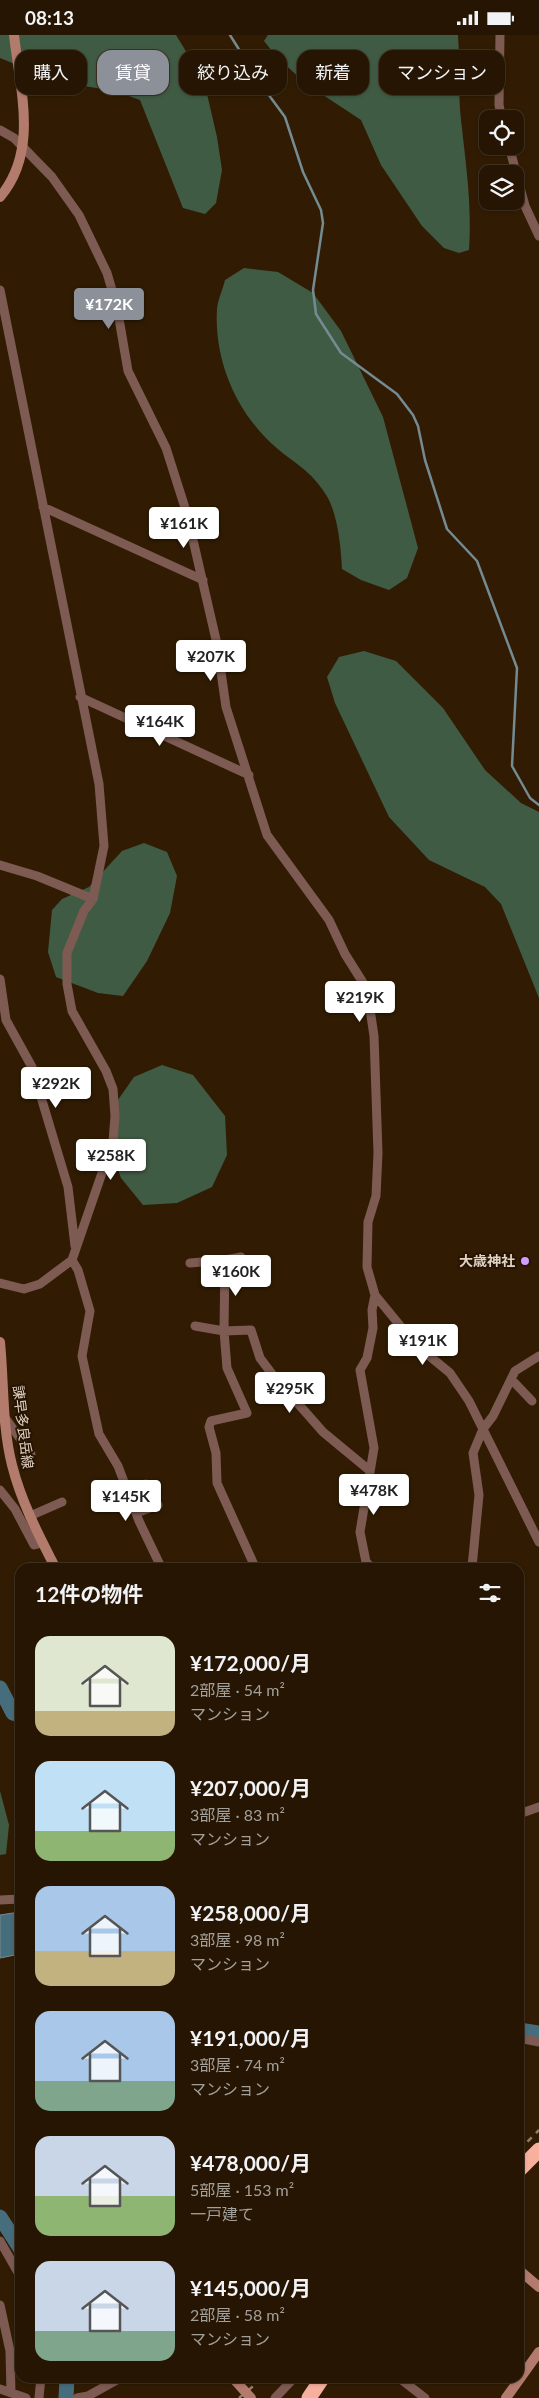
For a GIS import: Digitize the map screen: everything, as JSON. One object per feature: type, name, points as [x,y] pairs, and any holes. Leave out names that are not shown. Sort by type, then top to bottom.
[{"type":"highway","points":[[524,2165],[539,2150]]},
{"type":"highway","points":[[309,2398],[320,2383]]},
{"type":"main road","points":[[0,197],[10,186],[18,167],[25,132],[14,35]]},
{"type":"main road","name":"諫早多良岳線","points":[[0,1342],[4,1412],[11,1463],[30,1517],[53,1563]]},
{"type":"main road","points":[[524,2274],[539,2287]]},
{"type":"main road","points":[[524,2373],[539,2352]]},
{"type":"main road","points":[[237,2383],[251,2398]]},
{"type":"main road","points":[[506,2398],[517,2383]]},
{"type":"street","points":[[500,35],[500,110]]},
{"type":"street","points":[[0,130],[14,138],[52,177],[80,215],[107,273],[117,307],[128,371],[166,448],[187,514],[217,644],[226,707],[267,835],[329,921],[345,953],[367,989],[374,1035],[378,1153],[376,1197],[368,1223],[367,1267],[375,1295],[416,1345],[450,1373],[469,1401],[539,1542]]},
{"type":"street","points":[[511,155],[525,206],[539,235]]},
{"type":"street","points":[[0,290],[3,296],[80,697],[99,784],[104,846],[93,899],[84,911],[67,953],[67,984],[72,1011],[106,1071],[113,1089],[115,1116],[113,1141],[72,1260],[40,1284],[24,1289],[0,1283]]},
{"type":"street","points":[[43,507],[203,579]]},
{"type":"street","points":[[80,697],[249,775]]},
{"type":"street","points":[[0,865],[37,876],[93,899]]},
{"type":"street","points":[[0,979],[6,1020],[32,1067],[68,1187],[76,1248]]},
{"type":"street","points":[[190,1263],[241,1257]]},
{"type":"street","points":[[72,1260],[78,1270],[90,1311],[82,1356],[99,1433],[118,1466],[136,1513],[159,1563]]},
{"type":"street","points":[[224,1260],[224,1331],[227,1369],[247,1413],[211,1421],[209,1427],[216,1453],[217,1483],[253,1563]]},
{"type":"street","points":[[367,1563],[360,1532],[374,1448],[360,1370],[367,1358],[373,1328],[372,1310],[375,1295]]},
{"type":"street","points":[[195,1326],[224,1331],[251,1329],[260,1358],[278,1381],[323,1432],[369,1470]]},
{"type":"street","points":[[472,1563],[479,1495],[473,1453],[483,1429],[493,1416],[515,1371],[539,1356]]},
{"type":"street","points":[[511,1379],[532,1401]]},
{"type":"street","points":[[4,1412],[31,1454]]},
{"type":"street","points":[[127,1491],[146,1484]]},
{"type":"street","points":[[0,1490],[14,1509],[34,1545],[42,1543]]},
{"type":"street","points":[[30,1517],[62,1502]]},
{"type":"street","points":[[136,1513],[158,1505]]},
{"type":"street","points":[[524,1812],[539,1807]]},
{"type":"street","points":[[0,1900],[15,1899]]},
{"type":"street","points":[[524,2039],[539,2042]]},
{"type":"street","points":[[0,2241],[3,2252],[15,2269]]},
{"type":"street","points":[[0,2305],[10,2351],[11,2393]]},
{"type":"street","points":[[39,2398],[40,2383]]},
{"type":"street","points":[[79,2398],[110,2383]]},
{"type":"street","points":[[275,2398],[289,2383]]},
{"type":"street","points":[[406,2383],[425,2398]]},
{"type":"street","points":[[0,2389],[26,2398]]},
{"type":"green space","points":[[0,35],[176,35],[185,50],[179,50],[179,95],[207,95],[222,170],[216,203],[205,214],[183,208],[140,100],[126,95],[169,95],[169,50],[97,50],[97,88],[87,86],[87,50],[15,50],[15,64],[0,58]]},
{"type":"green space","points":[[268,35],[458,35],[458,50],[379,50],[379,95],[460,95],[469,201],[469,250],[459,253],[444,248],[422,226],[381,165],[361,120],[323,95],[369,95],[369,50],[297,50],[297,76],[287,66],[287,50],[271,50],[264,41]]},
{"type":"green space","points":[[244,268],[278,272],[313,293],[341,331],[383,417],[418,548],[407,578],[389,590],[361,580],[342,569],[337,523],[328,498],[322,488],[309,473],[271,443],[258,430],[237,399],[229,382],[219,346],[217,309],[225,280]]},
{"type":"green space","points":[[364,651],[396,661],[443,708],[485,770],[521,803],[539,812],[539,998],[501,904],[485,887],[429,860],[389,817],[335,703],[327,677],[339,657]]},
{"type":"green space","points":[[144,843],[167,852],[177,876],[170,913],[147,961],[123,996],[98,993],[56,977],[48,952],[52,910],[62,899],[89,887],[122,851]]},
{"type":"green space","points":[[162,1065],[193,1075],[225,1116],[227,1155],[212,1187],[177,1203],[143,1205],[121,1178],[109,1144],[113,1107],[134,1077]]},
{"type":"green space","points":[[0,1791],[9,1825],[6,1854],[0,1855]]},
{"type":"water","points":[[15,1913],[15,1955],[0,1958],[0,1915]]},
{"type":"waterway","points":[[230,35],[260,83],[285,117],[303,172],[321,210],[323,223],[313,290],[316,314],[341,353],[397,394],[413,415],[418,426],[425,460],[447,529],[477,561],[517,668],[512,766],[530,798],[539,805]]},
{"type":"waterway","points":[[0,1688],[15,1714]]},
{"type":"waterway","points":[[524,2031],[539,2033]]},
{"type":"waterway","points":[[0,2217],[15,2240]]},
{"type":"waterway","points":[[66,2398],[67,2383]]},
{"type":"railway","points":[[524,2145],[539,2130]]},
{"type":"railway","points":[[239,2398],[257,2383]]},
{"type":"place","name":"大歳神社","points":[[525,1261]]}]
